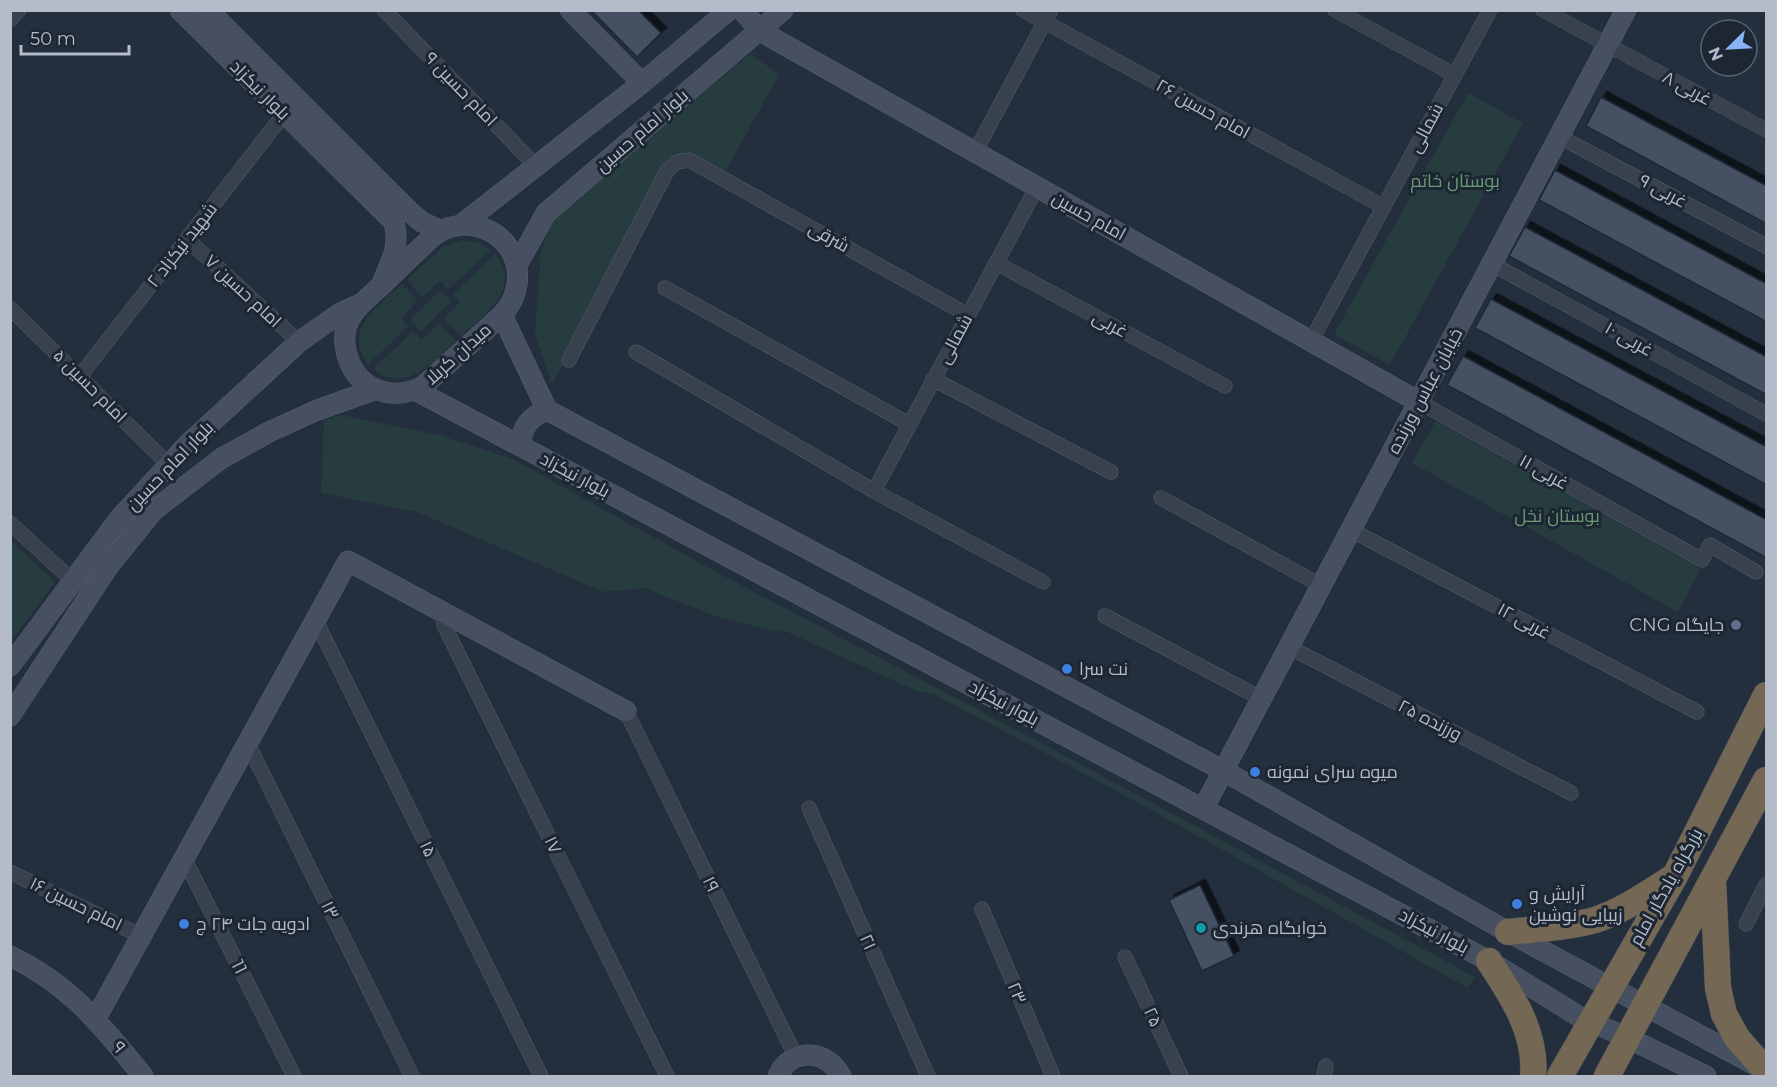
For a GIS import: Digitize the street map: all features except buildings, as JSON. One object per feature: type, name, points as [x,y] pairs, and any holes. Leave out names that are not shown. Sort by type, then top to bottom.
[{"type":"highway","name":"بزرگراه یادگار امام","points":[[1560,1077],[1675,876],[1767,695]]},
{"type":"highway","name":"بزرگراه یادگار امام","points":[[1607,1077],[1767,780]]},
{"type":"highway","points":[[1508,932],[1564,927],[1596,919],[1629,905],[1675,876]]},
{"type":"highway","points":[[1713,878],[1718,988],[1724,1014],[1737,1038],[1767,1071]]},
{"type":"highway","points":[[1489,961],[1518,1007],[1534,1059],[1533,1077]]},
{"type":"main road","name":"بلوار نیکزاد","points":[[180,10],[394,222],[398,238],[380,287]]},
{"type":"main road","name":"بلوار نیکزاد","points":[[208,10],[411,213],[422,222],[441,231]]},
{"type":"main road","points":[[570,10],[642,83]]},
{"type":"main road","name":"بلوار امام حسین","points":[[461,225],[642,83],[729,10]]},
{"type":"main road","points":[[742,10],[760,31]]},
{"type":"main road","name":"بلوار امام حسین","points":[[517,265],[546,213],[783,10]]},
{"type":"main road","name":"خیابان عباس ورزنده","points":[[1203,809],[1626,10]]},
{"type":"main road","name":"امام حسین","points":[[760,31],[1419,402]]},
{"type":"main road","points":[[376,389],[364,382],[348,360],[345,346],[350,320],[365,302],[430,239],[441,231],[461,225],[481,227],[499,236],[512,252],[517,265]]},
{"type":"main road","name":"میدان کربلا","points":[[376,389],[395,393],[416,390],[427,384],[502,315],[516,292],[517,265]]},
{"type":"main road","name":"بلوار امام حسین","points":[[10,666],[119,519],[187,445],[299,342],[340,313],[365,302]]},
{"type":"main road","points":[[502,315],[547,410],[536,414],[527,423],[521,434],[520,446]]},
{"type":"main road","name":"بلوار امام حسین","points":[[10,716],[108,567],[154,510],[222,458],[269,432],[315,411],[376,389]]},
{"type":"main road","name":"بلوار نیکزاد","points":[[416,390],[1489,961],[1590,1022],[1628,1038],[1706,1077]]},
{"type":"main road","name":"بلوار نیکزاد","points":[[547,410],[1224,771],[1508,932],[1767,1071]]},
{"type":"main road","points":[[96,1018],[348,561],[626,711]]},
{"type":"main road","name":"۹","points":[[10,956],[26,963],[67,991],[96,1018],[143,1077]]},
{"type":"main road","points":[[778,1077],[787,1062],[807,1054],[828,1060],[841,1077]]},
{"type":"street","points":[[10,20],[19,10]]},
{"type":"street","name":"امام حسین ۹","points":[[384,10],[537,167]]},
{"type":"street","name":"امام حسین ۲۶","points":[[1023,10],[1048,17],[1384,207]]},
{"type":"street","points":[[1335,10],[1455,75]]},
{"type":"street","name":"شمالی","points":[[1311,341],[1490,10]]},
{"type":"street","name":"غربی ۸","points":[[1543,10],[1767,130]]},
{"type":"street","points":[[975,152],[1048,17]]},
{"type":"street","name":"شهید نیکزاد ۲","points":[[80,376],[284,114]]},
{"type":"street","name":"غربی ۹","points":[[1560,137],[1767,246]]},
{"type":"street","name":"شرقی","points":[[569,360],[667,171],[676,162],[689,160],[968,315]]},
{"type":"street","name":"شمالی","points":[[874,491],[1037,187]]},
{"type":"street","name":"امام حسین ۷","points":[[187,239],[299,342]]},
{"type":"street","name":"غربی","points":[[996,263],[1225,386]]},
{"type":"street","name":"غربی ۱۰","points":[[1492,264],[1767,414]]},
{"type":"street","points":[[665,288],[909,424]]},
{"type":"street","name":"امام حسین ۵","points":[[10,308],[169,465]]},
{"type":"street","points":[[636,352],[874,491],[1043,582]]},
{"type":"street","points":[[933,379],[1111,472]]},
{"type":"street","name":"غربی ۱۱","points":[[1419,402],[1702,560],[1710,545],[1756,572]]},
{"type":"street","points":[[1161,498],[1322,586]]},
{"type":"street","points":[[10,523],[74,582]]},
{"type":"street","name":"غربی ۱۲","points":[[1352,530],[1697,712]]},
{"type":"street","name":"۱۷","points":[[442,612],[444,625],[667,1077]]},
{"type":"street","points":[[1105,616],[1262,699]]},
{"type":"street","name":"۱۵","points":[[316,621],[541,1077]]},
{"type":"street","name":"ورزنده ۲۵","points":[[1289,647],[1570,793]]},
{"type":"street","name":"۱۹","points":[[626,711],[796,1057]]},
{"type":"street","name":"۱۳","points":[[248,744],[412,1077]]},
{"type":"street","name":"۲۱","points":[[808,808],[928,1077]]},
{"type":"street","name":"11","points":[[184,858],[294,1077]]},
{"type":"street","name":"امام حسین ۱۶","points":[[10,872],[141,936]]},
{"type":"street","points":[[1746,924],[1767,885]]},
{"type":"street","name":"۲۳","points":[[982,909],[1053,1077]]},
{"type":"street","name":"۲۵","points":[[1125,957],[1181,1077]]},
{"type":"green space","points":[[750,54],[779,74],[726,171],[686,153],[674,156],[667,164],[552,385],[535,333],[541,252],[552,219]]},
{"type":"green space","name":"بوستان خاتم","points":[[1468,93],[1523,123],[1390,365],[1334,334]]},
{"type":"green space","points":[[462,240],[477,242],[491,250],[448,289],[440,281],[423,297],[407,280],[443,247]]},
{"type":"green space","points":[[496,254],[503,267],[505,279],[503,290],[489,310],[461,336],[444,318],[460,302],[453,294]]},
{"type":"green space","points":[[402,284],[418,301],[401,318],[408,327],[368,364],[361,351],[359,340],[361,329],[374,310]]},
{"type":"green space","points":[[440,290],[451,302],[421,331],[410,319]]},
{"type":"green space","points":[[439,323],[456,341],[418,373],[397,379],[385,376],[373,369],[413,331],[421,340]]},
{"type":"green space","points":[[341,415],[439,435],[513,459],[720,574],[1045,745],[1475,977],[1468,988],[1137,802],[932,693],[919,692],[783,630],[776,632],[713,615],[644,588],[604,592],[417,512],[321,493],[324,420]]},
{"type":"green space","name":"بوستان نخل","points":[[1436,421],[1701,569],[1678,612],[1412,463]]},
{"type":"green space","points":[[11,541],[55,582],[11,642]]},
{"type":"place","name":"CNG جایگاه","points":[[1736,625]]},
{"type":"place","name":"نت سرا","points":[[1067,669]]},
{"type":"place","name":"میوه سرای نمونه","points":[[1255,772]]},
{"type":"place","name":"آرایش و زیبایی نوشین","points":[[1517,904]]},
{"type":"place","name":"ادویه جات ۲۴ ج","points":[[184,924]]},
{"type":"place","name":"خوابگاه هرندی","points":[[1201,928]]}]
